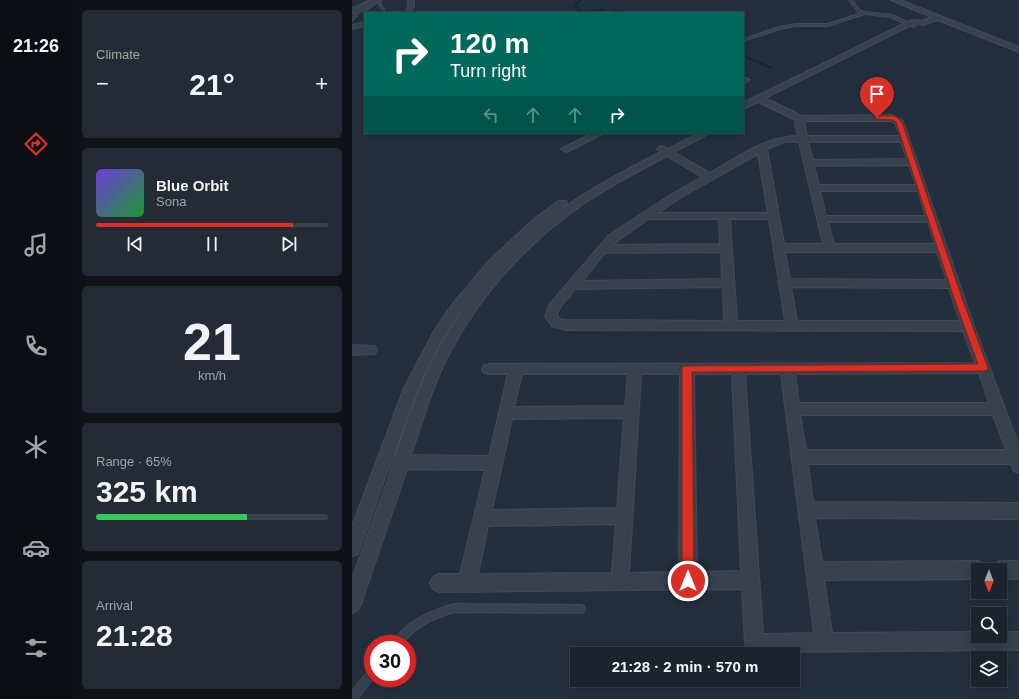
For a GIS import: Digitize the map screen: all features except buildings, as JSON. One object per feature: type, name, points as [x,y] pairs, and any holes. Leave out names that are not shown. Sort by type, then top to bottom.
[{"type":"street","points":[[356,10],[378,0]]},
{"type":"street","points":[[408,12],[411,7],[411,0]]},
{"type":"street","points":[[894,0],[1019,50]]},
{"type":"street","points":[[914,23],[911,18],[924,12]]},
{"type":"street","points":[[744,106],[760,100],[914,23],[925,23],[939,18]]},
{"type":"street","points":[[352,27],[364,24]]},
{"type":"street","points":[[744,112],[760,100]]},
{"type":"street","points":[[760,100],[801,119],[895,118],[899,122],[953,284],[1017,461],[799,457]]},
{"type":"street","points":[[801,119],[799,123],[829,248]]},
{"type":"street","points":[[575,134],[584,140]]},
{"type":"street","points":[[566,149],[598,134]]},
{"type":"street","points":[[352,548],[359,512],[384,462],[411,388],[423,363],[447,321],[463,299],[498,257],[541,224],[688,134]]},
{"type":"street","points":[[664,150],[704,134]]},
{"type":"street","points":[[905,139],[781,140],[762,148],[709,177],[644,216],[614,238],[602,249],[553,308],[551,313],[553,321],[560,325],[968,326]]},
{"type":"street","points":[[762,148],[792,326]]},
{"type":"street","points":[[664,150],[709,177]]},
{"type":"street","points":[[808,163],[913,162]]},
{"type":"street","points":[[815,188],[922,188]]},
{"type":"street","points":[[644,216],[773,216]]},
{"type":"street","points":[[724,216],[731,325]]},
{"type":"street","points":[[822,219],[932,219]]},
{"type":"street","points":[[352,604],[401,462],[438,364],[460,325],[476,302],[541,224]]},
{"type":"street","points":[[602,249],[726,248]]},
{"type":"street","points":[[778,248],[942,248]]},
{"type":"street","points":[[784,283],[953,284]]},
{"type":"street","points":[[572,285],[728,284]]},
{"type":"street","points":[[463,299],[476,302]]},
{"type":"street","points":[[352,350],[370,350]]},
{"type":"street","points":[[489,368],[984,368]]},
{"type":"street","points":[[467,583],[516,368]]},
{"type":"street","points":[[620,581],[635,368]]},
{"type":"street","points":[[687,368],[688,581]]},
{"type":"street","points":[[738,368],[754,643],[1019,641]]},
{"type":"street","points":[[787,368],[824,642]]},
{"type":"street","points":[[792,409],[999,409]]},
{"type":"street","points":[[506,413],[632,412]]},
{"type":"street","points":[[384,462],[495,463]]},
{"type":"street","points":[[806,510],[1019,511]]},
{"type":"street","points":[[359,512],[384,511]]},
{"type":"street","points":[[482,518],[625,516]]},
{"type":"street","points":[[814,571],[971,570]]},
{"type":"street","points":[[1007,570],[1019,570]]},
{"type":"street","points":[[439,583],[751,580]]},
{"type":"lane","points":[[378,0],[383,9]]},
{"type":"lane","points":[[850,0],[859,11],[864,13],[891,16],[914,23]]},
{"type":"lane","points":[[352,20],[356,10]]},
{"type":"lane","points":[[744,40],[779,28],[796,25],[827,25],[864,13]]},
{"type":"lane","points":[[404,635],[419,621],[437,612],[455,608],[581,609]]},
{"type":"lane","points":[[352,698],[364,683]]},
{"type":"waterway","points":[[581,0],[575,5],[581,12]]},
{"type":"waterway","points":[[581,12],[602,10],[606,12]]},
{"type":"waterway","points":[[613,12],[622,12]]},
{"type":"waterway","points":[[744,56],[772,68]]},
{"type":"route","points":[[688,581],[687,368],[984,368],[958,298],[899,122],[895,118],[877,118]]}]
